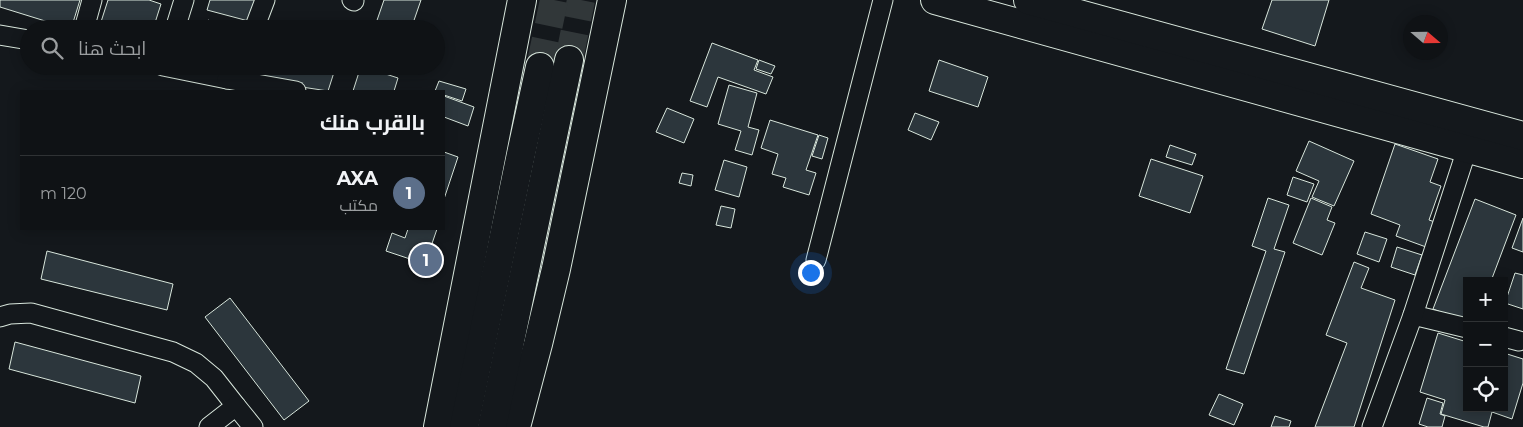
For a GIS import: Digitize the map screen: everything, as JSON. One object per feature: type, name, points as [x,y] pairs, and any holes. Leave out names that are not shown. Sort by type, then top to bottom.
[{"type":"main road","points":[[516,427],[554,278],[612,0]]},
{"type":"main road","points":[[935,0],[1523,164]]},
{"type":"main road","points":[[1028,0],[1523,136]]},
{"type":"main road","points":[[438,427],[520,3]]},
{"type":"main road","points":[[492,427],[569,60]]},
{"type":"main road","points":[[464,427],[540,67]]},
{"type":"street","points":[[86,20],[92,0]]},
{"type":"street","points":[[177,20],[184,0]]},
{"type":"street","points":[[257,20],[265,0]]},
{"type":"street","points":[[816,260],[883,0]]},
{"type":"street","points":[[0,35],[20,38]]},
{"type":"street","points":[[244,75],[293,90]]},
{"type":"street","points":[[1372,427],[1413,315],[1468,149]]},
{"type":"street","points":[[0,317],[31,312],[173,352],[196,363],[214,378],[253,427]]},
{"type":"street","points":[[1413,315],[1463,327]]},
{"type":"street","points":[[209,427],[236,406]]},
{"type":"building","points":[[0,0],[80,0],[74,20],[42,20],[0,7]]},
{"type":"building","points":[[108,0],[149,0],[161,4],[156,20],[102,20]]},
{"type":"building","points":[[210,0],[262,0],[257,20],[245,20],[207,10]]},
{"type":"building","points":[[384,0],[421,0],[414,20],[377,20]]},
{"type":"building","points":[[1272,0],[1329,0],[1315,46],[1262,29]]},
{"type":"building","points":[[712,43],[758,60],[754,70],[773,77],[766,94],[718,77],[707,107],[690,101]]},
{"type":"building","points":[[759,60],[775,66],[771,74],[756,69]]},
{"type":"building","points":[[939,60],[988,77],[978,107],[929,91]]},
{"type":"building","points":[[244,75],[333,75],[328,90],[243,78]]},
{"type":"building","points":[[358,75],[389,75],[398,78],[394,90],[353,90]]},
{"type":"building","points":[[439,81],[466,89],[462,101],[445,95],[445,90],[435,90]]},
{"type":"building","points":[[729,85],[757,93],[748,127],[759,130],[752,155],[735,150],[741,131],[718,124]]},
{"type":"building","points":[[445,96],[474,107],[468,126],[445,117]]},
{"type":"building","points":[[667,108],[694,119],[684,143],[656,132]]},
{"type":"building","points":[[915,113],[939,122],[931,140],[908,130]]},
{"type":"building","points":[[770,120],[818,135],[806,170],[816,173],[809,195],[783,187],[786,178],[772,174],[778,154],[761,148]]},
{"type":"building","points":[[819,135],[828,138],[822,159],[812,156]]},
{"type":"building","points":[[1309,141],[1354,161],[1334,206],[1312,197],[1319,181],[1296,171]]},
{"type":"building","points":[[1395,144],[1438,159],[1430,182],[1441,186],[1429,220],[1435,222],[1426,247],[1396,236],[1400,225],[1371,214]]},
{"type":"building","points":[[1170,145],[1196,154],[1192,165],[1166,157]]},
{"type":"building","points":[[445,152],[458,157],[445,196]]},
{"type":"building","points":[[1151,159],[1203,176],[1190,213],[1139,196]]},
{"type":"building","points":[[724,160],[747,167],[739,197],[715,190]]},
{"type":"building","points":[[682,173],[693,175],[691,186],[679,183]]},
{"type":"building","points":[[1293,177],[1314,184],[1307,202],[1287,195]]},
{"type":"building","points":[[1268,198],[1289,205],[1274,249],[1285,252],[1244,374],[1226,369],[1266,251],[1252,246]]},
{"type":"building","points":[[1311,198],[1332,207],[1327,220],[1335,223],[1322,255],[1293,243]]},
{"type":"building","points":[[1475,199],[1516,215],[1493,277],[1463,277],[1463,320],[1433,309]]},
{"type":"building","points":[[721,206],[735,209],[731,228],[716,225]]},
{"type":"building","points":[[1523,218],[1523,252],[1512,248]]},
{"type":"building","points":[[408,230],[437,230],[425,264],[386,251],[392,233],[405,238]]},
{"type":"building","points":[[1365,232],[1387,239],[1379,262],[1357,254]]},
{"type":"building","points":[[1397,247],[1422,255],[1415,275],[1391,267]]},
{"type":"building","points":[[47,251],[173,284],[167,310],[41,279]]},
{"type":"building","points":[[1354,262],[1369,268],[1361,288],[1395,300],[1354,427],[1315,427],[1347,343],[1326,335]]},
{"type":"building","points":[[1515,273],[1523,275],[1523,309],[1508,304],[1508,294]]},
{"type":"building","points":[[230,298],[309,401],[284,420],[205,317]]},
{"type":"building","points":[[1438,333],[1463,341],[1463,412],[1492,412],[1488,427],[1441,414],[1445,400],[1420,392]]},
{"type":"building","points":[[15,342],[141,376],[135,403],[9,369]]},
{"type":"building","points":[[1508,354],[1523,359],[1523,383],[1512,419],[1492,412],[1508,412]]},
{"type":"building","points":[[1219,394],[1243,404],[1234,425],[1209,415]]},
{"type":"building","points":[[1427,398],[1443,403],[1440,414],[1445,416],[1442,427],[1428,427],[1419,424]]},
{"type":"building","points":[[1275,416],[1291,421],[1289,427],[1271,427]]},
{"type":"tunnel","points":[[540,67],[554,0]]},
{"type":"tunnel","points":[[569,60],[581,0]]},
{"type":"place","name":"AXA","points":[[426,260]]}]
